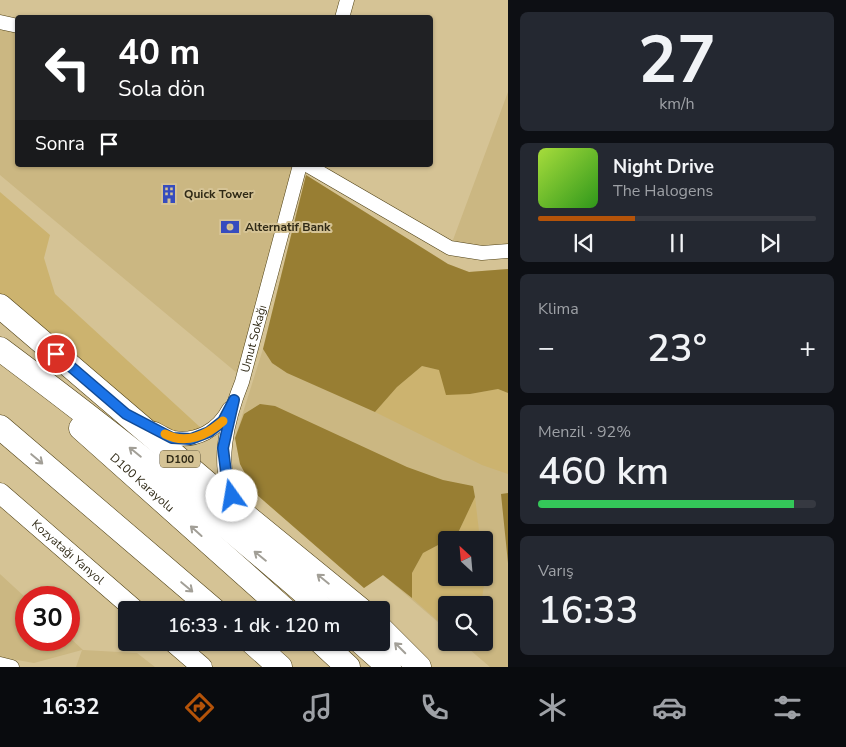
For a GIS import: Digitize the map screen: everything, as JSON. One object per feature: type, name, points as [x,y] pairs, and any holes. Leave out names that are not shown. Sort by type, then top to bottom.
[{"type":"highway","name":"D100","points":[[0,306],[241,512],[350,601]]},
{"type":"highway","points":[[0,349],[93,418],[154,467],[313,601]]},
{"type":"highway","name":"D100 Karayolu","points":[[0,355],[275,601]]},
{"type":"highway","points":[[0,428],[203,601]]},
{"type":"highway","points":[[390,638],[419,667]]},
{"type":"highway","points":[[262,651],[280,667]]},
{"type":"highway","points":[[331,651],[348,667]]},
{"type":"highway","points":[[371,651],[389,667]]},
{"type":"main road","name":"Kozyatağı Yanyol","points":[[0,493],[126,601]]},
{"type":"main road","points":[[183,651],[202,667]]},
{"type":"street","points":[[343,15],[347,0]]},
{"type":"street","points":[[0,22],[15,25]]},
{"type":"street","name":"Umut Sokağı","points":[[241,512],[232,496],[223,448],[234,400],[242,382],[299,167]]},
{"type":"street","points":[[311,167],[450,248],[482,253],[508,251]]},
{"type":"street","points":[[126,414],[172,438],[191,439],[209,432],[223,421],[234,400]]},
{"type":"street","points":[[0,664],[12,667]]},
{"type":"shaded area","points":[[0,27],[15,31],[15,167],[294,167],[243,378],[0,175]]},
{"type":"shaded area","points":[[508,92],[508,251],[450,248]]},
{"type":"shaded area","points":[[306,175],[448,264],[469,272],[508,269],[508,667],[490,667],[471,651],[493,651],[493,596],[438,596],[438,622],[383,575],[364,588],[256,494],[240,464],[235,438],[263,349]]},
{"type":"shaded area","points":[[306,175],[448,264],[469,272],[508,269],[508,393],[498,389],[470,394],[446,395],[439,370],[422,366],[397,387],[375,412],[287,373],[272,363],[263,349]]},
{"type":"shaded area","points":[[0,192],[50,235],[44,258],[55,294],[201,428],[172,438],[0,309]]},
{"type":"shaded area","points":[[422,366],[439,370],[470,394],[498,389],[508,393],[508,474],[482,465],[375,412],[397,387]]},
{"type":"shaded area","points":[[260,404],[275,406],[407,467],[443,480],[473,486],[475,497],[459,531],[438,531],[438,545],[423,553],[412,573],[412,598],[383,575],[364,588],[256,494],[240,464],[235,438],[244,414]]},
{"type":"shaded area","points":[[508,493],[508,563],[501,494]]},
{"type":"shaded area","points":[[475,497],[479,531],[459,531]]},
{"type":"shaded area","points":[[438,545],[438,586],[484,586],[482,596],[438,596],[438,621],[412,598],[412,573],[423,553]]},
{"type":"shaded area","points":[[0,574],[15,588],[15,651],[78,651],[34,663],[0,657]]},
{"type":"shaded area","points":[[80,647],[83,650],[137,653],[155,667],[76,667],[82,650],[80,651]]},
{"type":"slow traffic","points":[[165,434],[172,438],[191,439],[209,432],[223,421]]},
{"type":"place","name":"Quick Tower","points":[[169,194]]},
{"type":"place","name":"Alternatif Bank","points":[[230,227]]},
{"type":"route","points":[[56,354],[126,414],[172,438],[191,439],[209,432],[223,421],[234,400],[223,448],[232,496]]}]
